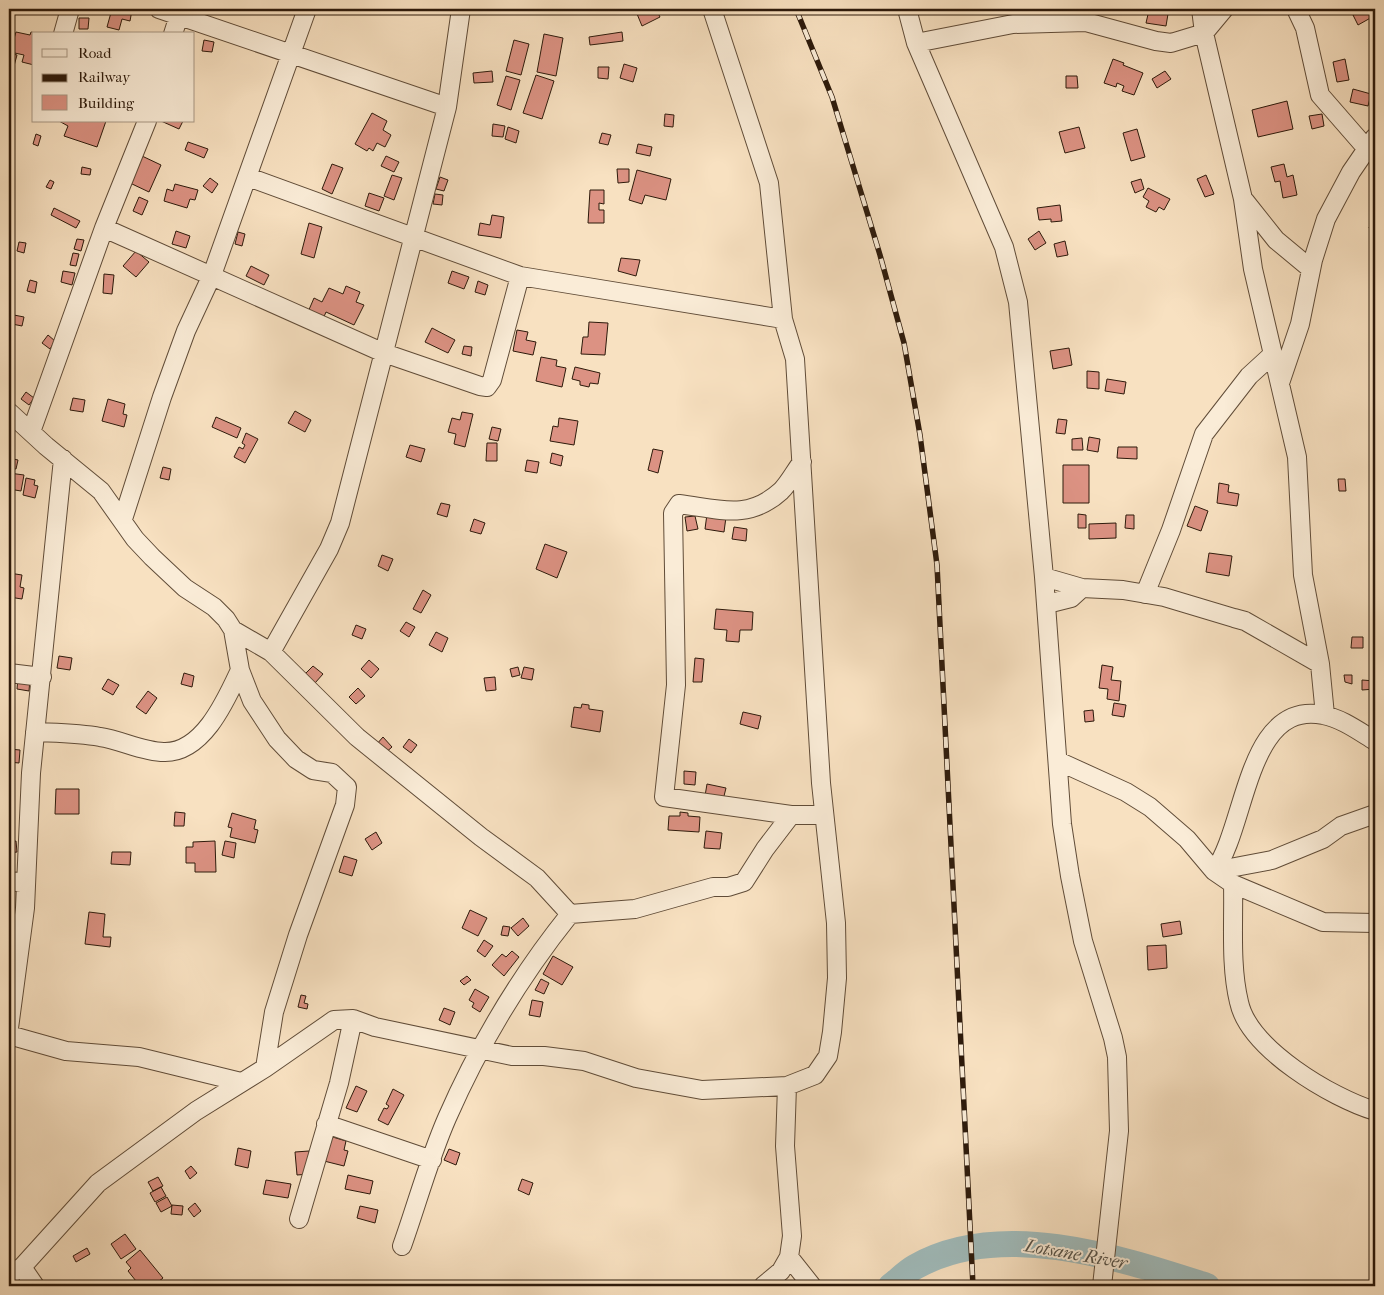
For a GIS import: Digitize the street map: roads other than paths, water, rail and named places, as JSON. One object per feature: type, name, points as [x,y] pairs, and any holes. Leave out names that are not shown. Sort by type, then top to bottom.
[{"type":"street","points":[[64,32],[70,9]]},
{"type":"street","points":[[159,9],[180,12],[292,54],[446,107]]},
{"type":"street","points":[[123,520],[141,458],[182,340],[212,276],[307,9]]},
{"type":"street","points":[[272,652],[329,550],[340,523],[446,107],[461,9]]},
{"type":"street","points":[[35,1286],[15,1271],[98,1183],[196,1111],[265,1068],[334,1020],[353,1019],[375,1027],[512,1056],[544,1056],[584,1061],[636,1078],[702,1090],[787,1086],[815,1075],[828,1056],[837,978],[836,923],[824,815],[795,359],[783,319],[769,183],[712,9]]},
{"type":"street","points":[[907,9],[916,43],[1004,247],[1018,302],[1047,604],[1062,824],[1083,941],[1113,1038],[1117,1057],[1119,1131],[1102,1286]]},
{"type":"street","points":[[1201,9],[1204,33],[1243,199],[1253,269],[1297,457],[1303,575],[1320,664],[1325,715]]},
{"type":"street","points":[[916,43],[1013,24],[1086,22],[1166,44],[1204,33],[1224,9]]},
{"type":"street","points":[[1279,384],[1300,324],[1326,219],[1351,172],[1371,143],[1320,95],[1305,28],[1296,9]]},
{"type":"street","points":[[174,32],[180,12]]},
{"type":"street","points":[[31,432],[142,123]]},
{"type":"street","points":[[248,177],[520,276],[783,319]]},
{"type":"street","points":[[1243,199],[1276,240],[1312,270]]},
{"type":"street","points":[[104,228],[384,353],[487,387],[492,380],[520,276]]},
{"type":"street","points":[[1145,594],[1171,530],[1204,434],[1249,376],[1273,354]]},
{"type":"street","points":[[9,412],[101,492],[123,520],[135,540],[185,588],[214,607],[233,630],[272,652],[357,737],[537,878],[570,914]]},
{"type":"street","points":[[9,1028],[25,908],[17,882],[42,677],[63,460]]},
{"type":"street","points":[[802,462],[782,490],[758,506],[742,512],[679,504],[673,513],[676,685],[664,797],[792,815],[824,815]]},
{"type":"street","points":[[1044,577],[1082,588],[1123,590],[1164,597],[1245,621],[1320,664]]},
{"type":"street","points":[[1047,604],[1071,598],[1082,588]]},
{"type":"street","points":[[233,630],[240,670],[252,701],[277,739],[296,759],[314,770],[332,773],[347,787],[345,805],[298,935],[274,1012],[265,1068]]},
{"type":"street","points":[[36,732],[100,737],[163,752],[181,750],[211,722],[228,696],[240,670]]},
{"type":"street","points":[[9,673],[42,677]]},
{"type":"street","points":[[1214,871],[1224,854],[1264,745],[1276,727],[1290,717],[1325,715],[1375,741]]},
{"type":"street","points":[[1058,761],[1126,792],[1150,806],[1187,839],[1214,871],[1233,884],[1324,922],[1375,923]]},
{"type":"street","points":[[1214,871],[1272,860],[1323,839],[1341,826],[1375,814]]},
{"type":"street","points":[[402,1246],[446,1119],[480,1048],[522,981],[570,914],[634,909],[713,887],[728,887],[744,882],[765,849],[792,815]]},
{"type":"street","points":[[1233,884],[1235,978],[1239,1004],[1249,1026],[1298,1072],[1330,1092],[1375,1111]]},
{"type":"street","points":[[299,1219],[339,1083],[353,1019]]},
{"type":"street","points":[[9,1035],[66,1051],[139,1057],[241,1082]]},
{"type":"street","points":[[763,1286],[781,1270],[789,1257],[793,1224],[785,1146],[787,1086]]},
{"type":"street","points":[[326,1124],[432,1160]]},
{"type":"street","points":[[789,1257],[812,1286]]},
{"type":"waterway","name":"Lotsane River","points":[[891,1286],[915,1267],[949,1253],[985,1245],[1022,1244],[1061,1248],[1099,1255],[1137,1264],[1207,1286]]},
{"type":"railway","points":[[796,9],[832,97],[880,255],[904,343],[920,435],[937,565],[973,1286]]}]
